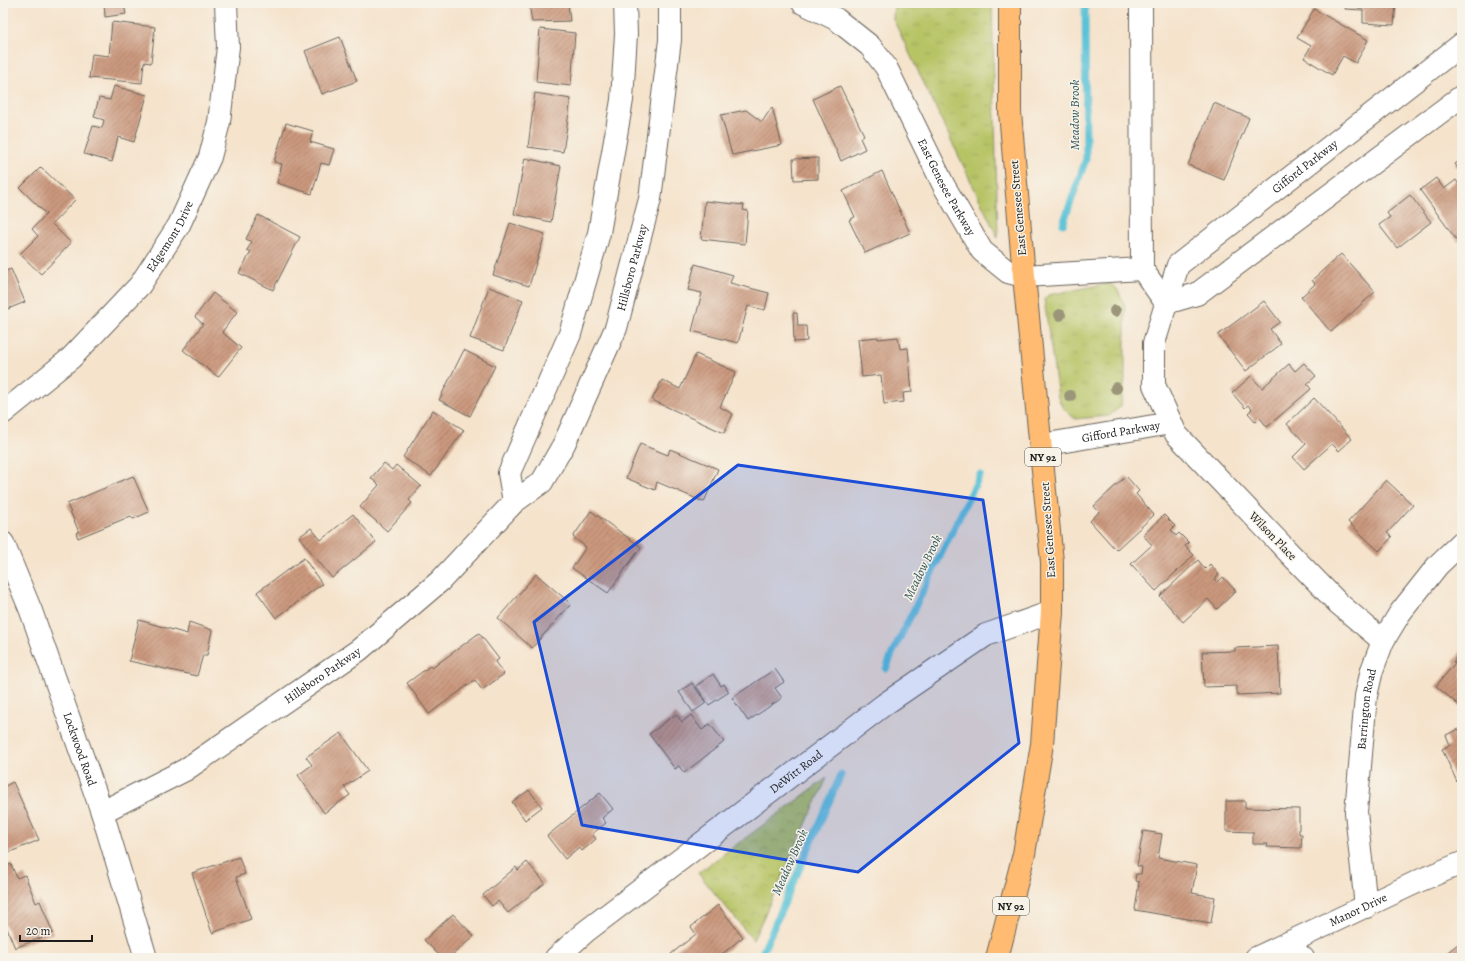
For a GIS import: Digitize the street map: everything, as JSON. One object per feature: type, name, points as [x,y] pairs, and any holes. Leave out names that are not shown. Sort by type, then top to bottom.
[{"type":"main road","name":"East Genesee Street","points":[[997,958],[1024,854],[1040,751],[1052,612],[1052,562],[1042,446],[1024,276],[1010,112],[1010,3]]},
{"type":"street","name":"Edgemont Drive","points":[[3,413],[71,358],[140,285],[179,226],[210,157],[219,122],[228,47],[226,3]]},
{"type":"street","points":[[514,502],[509,473],[570,334],[600,232],[622,100],[626,34],[625,3]]},
{"type":"street","name":"Hillsboro Parkway","points":[[102,812],[185,770],[359,650],[440,581],[514,502],[542,482],[564,444],[616,328],[650,199],[670,40],[670,3]]},
{"type":"street","name":"East Genesee Parkway","points":[[803,3],[836,19],[870,46],[886,67],[944,186],[982,251],[1008,272],[1024,276],[1142,269]]},
{"type":"street","points":[[1141,3],[1142,269],[1166,303],[1197,294],[1462,96]]},
{"type":"street","name":"Gifford Parkway","points":[[1042,446],[1171,423],[1154,385],[1154,343],[1178,265],[1462,44]]},
{"type":"street","name":"Wilson Place","points":[[1171,423],[1176,434],[1293,557],[1338,603],[1383,641]]},
{"type":"street","name":"Barrington Road","points":[[1366,906],[1356,812],[1366,696],[1372,670],[1383,641],[1400,613],[1438,565],[1462,542]]},
{"type":"street","name":"Lockwood Road","points":[[3,543],[31,611],[102,812],[146,958]]},
{"type":"street","name":"DeWitt Road","points":[[556,958],[585,932],[885,704],[986,635],[1052,612]]},
{"type":"street","name":"Manor Drive","points":[[1256,958],[1421,880],[1462,863]]},
{"type":"street","points":[[1286,945],[1303,958]]},
{"type":"highlighted area","points":[[738,465],[983,500],[1019,743],[858,872],[582,825],[534,622]]},
{"type":"green space","points":[[894,3],[992,3],[998,238],[893,19]]},
{"type":"green space","points":[[1110,283],[1118,290],[1125,307],[1125,379],[1121,406],[1109,416],[1075,419],[1062,407],[1058,397],[1044,299],[1048,295]]},
{"type":"green space","points":[[827,778],[753,940],[698,873]]},
{"type":"building","points":[[104,3],[131,4],[124,5],[126,14],[105,17]]},
{"type":"building","points":[[529,3],[568,3],[570,21],[532,22]]},
{"type":"building","points":[[1346,3],[1396,3],[1394,25],[1363,23],[1363,10],[1345,9]]},
{"type":"building","points":[[1314,9],[1368,40],[1356,63],[1343,56],[1332,75],[1304,58],[1311,46],[1297,38]]},
{"type":"building","points":[[112,22],[155,27],[151,63],[144,62],[142,83],[89,78],[92,54],[109,56]]},
{"type":"building","points":[[540,29],[575,33],[571,86],[536,82]]},
{"type":"building","points":[[340,37],[357,81],[322,94],[305,51]]},
{"type":"building","points":[[114,86],[147,95],[134,142],[118,137],[112,162],[84,154],[93,126],[102,128],[104,120],[94,117],[99,98],[110,100]]},
{"type":"building","points":[[840,86],[864,135],[860,138],[865,149],[841,161],[813,99]]},
{"type":"building","points":[[535,93],[571,99],[563,152],[528,147]]},
{"type":"building","points":[[1214,103],[1249,118],[1224,180],[1188,165]]},
{"type":"building","points":[[772,107],[782,145],[732,155],[721,115],[746,110],[762,122]]},
{"type":"building","points":[[286,123],[313,131],[310,142],[334,149],[329,165],[321,163],[312,194],[277,183],[282,164],[274,162]]},
{"type":"building","points":[[525,158],[561,166],[551,222],[514,214]]},
{"type":"building","points":[[818,158],[818,179],[794,180],[793,159]]},
{"type":"building","points":[[1462,159],[1462,173],[1455,164]]},
{"type":"building","points":[[41,167],[75,200],[52,224],[71,243],[41,274],[20,254],[38,236],[32,229],[46,214],[20,188]]},
{"type":"building","points":[[882,171],[910,233],[865,253],[849,220],[855,217],[843,191]]},
{"type":"building","points":[[1436,178],[1444,189],[1456,180],[1462,189],[1462,239],[1458,242],[1420,190]]},
{"type":"building","points":[[1410,195],[1431,222],[1397,248],[1379,225],[1390,217],[1387,213]]},
{"type":"building","points":[[705,201],[744,205],[743,210],[748,211],[745,244],[701,239]]},
{"type":"building","points":[[258,215],[300,237],[273,290],[239,273],[251,252],[247,250],[252,242],[246,239]]},
{"type":"building","points":[[510,223],[545,234],[529,286],[493,275]]},
{"type":"building","points":[[1341,254],[1375,292],[1331,332],[1301,297],[1315,284],[1312,280]]},
{"type":"building","points":[[695,264],[733,275],[730,283],[769,293],[765,310],[748,306],[738,343],[692,331],[702,293],[688,290]]},
{"type":"building","points":[[11,269],[25,302],[3,311],[3,272]]},
{"type":"building","points":[[489,287],[523,300],[504,350],[470,338]]},
{"type":"building","points":[[213,293],[237,312],[222,332],[241,348],[218,377],[183,350],[203,324],[195,317]]},
{"type":"building","points":[[1264,301],[1280,322],[1270,329],[1281,344],[1246,371],[1218,335]]},
{"type":"building","points":[[793,313],[797,313],[798,326],[806,326],[807,341],[794,342]]},
{"type":"building","points":[[878,337],[878,339],[898,337],[900,349],[908,348],[912,392],[903,393],[904,402],[884,404],[881,375],[862,377],[858,339]]},
{"type":"building","points":[[464,350],[495,366],[470,416],[439,400]]},
{"type":"building","points":[[696,354],[736,372],[720,407],[733,414],[724,433],[652,400],[662,380],[680,389]]},
{"type":"building","points":[[1304,363],[1316,376],[1307,384],[1311,389],[1267,427],[1260,418],[1256,422],[1248,413],[1252,409],[1248,405],[1245,408],[1232,393],[1251,376],[1262,388],[1289,364],[1295,371]]},
{"type":"building","points":[[1314,398],[1352,439],[1339,451],[1332,444],[1304,469],[1293,457],[1306,444],[1287,424]]},
{"type":"building","points":[[433,410],[464,430],[431,476],[403,457]]},
{"type":"building","points":[[640,444],[668,455],[670,449],[718,469],[704,502],[657,482],[655,490],[626,478]]},
{"type":"building","points":[[384,463],[392,470],[396,465],[421,486],[409,500],[412,503],[387,531],[360,507],[379,485],[371,478]]},
{"type":"building","points":[[133,476],[149,512],[133,519],[131,516],[78,538],[76,533],[79,532],[67,504]]},
{"type":"building","points":[[1126,476],[1139,491],[1136,494],[1154,515],[1116,550],[1090,521],[1099,512],[1094,506]]},
{"type":"building","points":[[1386,480],[1413,505],[1387,533],[1392,537],[1379,551],[1348,522]]},
{"type":"building","points":[[591,511],[641,547],[608,593],[572,568],[586,547],[573,537]]},
{"type":"building","points":[[353,514],[376,542],[332,578],[299,537],[311,528],[321,540]]},
{"type":"building","points":[[1164,515],[1175,526],[1171,530],[1176,536],[1179,533],[1189,543],[1185,546],[1194,555],[1156,591],[1131,564],[1152,545],[1143,535]]},
{"type":"building","points":[[304,558],[322,584],[276,618],[257,592]]},
{"type":"building","points":[[1198,560],[1205,569],[1210,564],[1219,575],[1215,579],[1218,582],[1223,577],[1236,591],[1217,609],[1208,599],[1183,622],[1160,596]]},
{"type":"building","points":[[536,574],[571,604],[532,648],[498,618]]},
{"type":"building","points":[[139,620],[187,634],[189,622],[212,630],[207,655],[203,655],[197,676],[129,661]]},
{"type":"building","points":[[479,633],[499,659],[495,662],[504,674],[482,690],[475,680],[429,714],[407,683],[430,666],[432,668]]},
{"type":"building","points":[[1278,646],[1280,693],[1237,695],[1237,686],[1204,687],[1202,652],[1235,651],[1235,648]]},
{"type":"building","points":[[1462,650],[1462,708],[1436,686],[1455,663],[1453,662]]},
{"type":"building","points":[[775,669],[784,682],[775,688],[782,698],[748,721],[732,698]]},
{"type":"building","points":[[713,674],[721,686],[724,684],[729,692],[709,705],[696,686]]},
{"type":"building","points":[[692,683],[706,703],[693,712],[679,692]]},
{"type":"building","points":[[676,714],[682,722],[691,715],[702,730],[710,724],[724,742],[684,773],[679,766],[675,769],[649,734]]},
{"type":"building","points":[[1459,729],[1462,734],[1462,779],[1457,782],[1442,749],[1450,745],[1446,735]]},
{"type":"building","points":[[341,733],[368,771],[344,787],[350,795],[324,813],[298,775],[312,765],[306,757]]},
{"type":"building","points":[[13,782],[39,840],[3,855],[3,787]]},
{"type":"building","points":[[529,790],[542,807],[525,820],[512,802]]},
{"type":"building","points":[[600,793],[613,809],[602,818],[606,823],[592,834],[596,839],[582,851],[579,847],[565,859],[547,836]]},
{"type":"building","points":[[1226,801],[1245,801],[1245,808],[1299,809],[1299,834],[1302,834],[1301,848],[1267,847],[1268,844],[1253,844],[1253,832],[1226,831]]},
{"type":"building","points":[[1143,831],[1162,834],[1158,858],[1197,865],[1192,893],[1215,897],[1211,923],[1135,910],[1139,882],[1135,881],[1136,874],[1141,874],[1142,867],[1137,866]]},
{"type":"building","points":[[239,857],[245,874],[236,877],[251,919],[212,933],[192,873]]},
{"type":"building","points":[[527,862],[545,883],[508,913],[498,901],[492,906],[483,895],[516,867],[518,870]]},
{"type":"building","points":[[11,864],[17,878],[25,875],[36,903],[40,901],[53,933],[15,948],[5,924],[3,925],[3,868]]},
{"type":"building","points":[[718,905],[743,937],[717,958],[675,958],[671,954],[696,934],[691,927]]},
{"type":"building","points":[[453,914],[474,936],[449,958],[442,958],[424,940]]},
{"type":"building","points":[[1458,944],[1462,948],[1462,958],[1440,958]]},
{"type":"waterway","name":"Meadow Brook","points":[[1063,224],[1086,159],[1085,3]]},
{"type":"waterway","name":"Meadow Brook","points":[[886,669],[980,475]]},
{"type":"waterway","name":"Meadow Brook","points":[[760,958],[841,775]]}]
